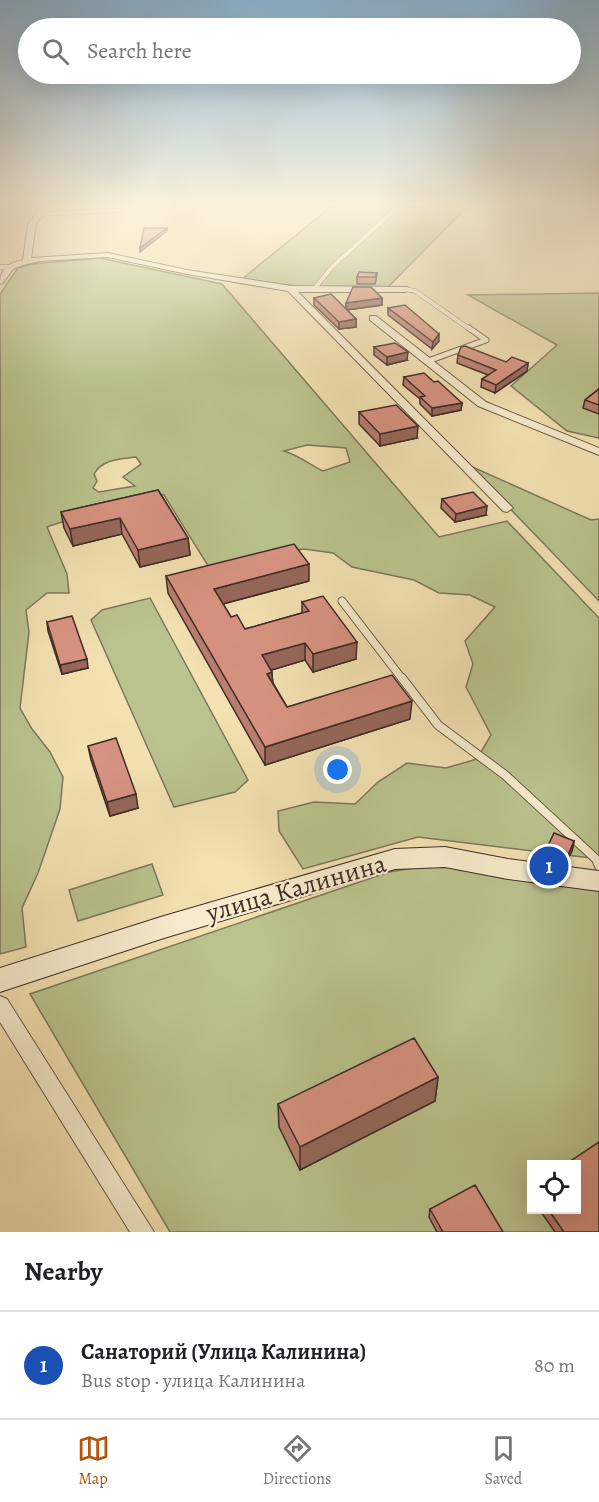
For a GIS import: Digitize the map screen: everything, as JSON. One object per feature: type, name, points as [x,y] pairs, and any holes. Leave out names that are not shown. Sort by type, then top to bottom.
[{"type":"main road","name":"улица Калинина","points":[[0,980],[164,927],[395,859],[445,857],[508,869],[599,881]]},
{"type":"street","points":[[0,281],[10,267],[20,263]]},
{"type":"street","points":[[147,263],[291,289],[405,289]]},
{"type":"street","points":[[291,289],[507,508]]},
{"type":"street","points":[[373,318],[482,404],[599,452]]},
{"type":"street","points":[[0,1005],[143,1232]]},
{"type":"lane","points":[[314,289],[336,263]]},
{"type":"lane","points":[[0,267],[10,267]]},
{"type":"lane","points":[[405,289],[416,291],[486,340],[428,361]]},
{"type":"lane","points":[[342,601],[438,725],[505,775],[596,859],[599,866]]},
{"type":"green space","points":[[38,263],[126,263],[222,284],[439,537],[507,521],[599,618],[599,859],[418,837],[303,869],[279,831],[278,811],[314,802],[355,804],[378,782],[407,763],[446,768],[477,759],[491,735],[466,687],[473,664],[465,641],[495,607],[470,595],[439,593],[414,580],[352,567],[333,553],[304,549],[274,553],[210,569],[164,495],[134,496],[47,527],[67,574],[69,593],[47,593],[26,610],[29,632],[20,708],[32,729],[50,752],[63,777],[60,809],[38,873],[22,908],[26,947],[0,954],[0,294],[18,268]],"holes":[[[307,445],[346,448],[350,462],[323,471],[284,451]],[[136,457],[141,464],[123,477],[135,486],[99,492],[93,488],[97,481],[94,474],[102,465]]]},
{"type":"green space","points":[[261,263],[411,263],[386,289],[320,289],[242,279]]},
{"type":"green space","points":[[599,293],[599,438],[567,431],[511,386],[557,345],[468,295]]},
{"type":"green space","points":[[468,465],[591,520],[599,519],[599,601]]},
{"type":"green space","points":[[150,598],[248,780],[235,792],[174,807],[91,620],[102,610]]},
{"type":"green space","points":[[152,864],[163,895],[78,921],[69,890]]},
{"type":"green space","points":[[438,864],[599,891],[599,1232],[170,1232],[30,994],[389,872]]},
{"type":"building","points":[[359,272],[377,273],[375,277],[357,277]]},
{"type":"building","points":[[353,287],[371,287],[382,298],[346,303]]},
{"type":"building","points":[[331,294],[356,319],[339,322],[314,298]]},
{"type":"building","points":[[405,305],[439,334],[433,342],[388,308]]},
{"type":"building","points":[[395,343],[408,352],[387,357],[374,347]]},
{"type":"building","points":[[465,346],[506,362],[512,357],[528,363],[496,385],[482,379],[496,370],[458,355],[461,347]]},
{"type":"building","points":[[424,373],[434,382],[438,381],[462,403],[432,408],[420,397],[425,396],[404,377]]},
{"type":"building","points":[[599,389],[599,405],[585,400]]},
{"type":"building","points":[[396,405],[418,426],[380,434],[359,412]]},
{"type":"building","points":[[158,490],[188,538],[138,550],[120,518],[70,529],[61,512]]},
{"type":"building","points":[[473,492],[487,506],[456,514],[442,499]]},
{"type":"building","points":[[294,544],[309,564],[214,589],[231,617],[237,615],[245,629],[309,611],[302,602],[323,596],[357,642],[313,654],[305,643],[262,655],[272,672],[267,674],[287,707],[392,675],[412,701],[265,747],[166,576]]},
{"type":"building","points":[[72,616],[87,659],[60,665],[47,622]]},
{"type":"building","points":[[116,738],[136,794],[107,802],[88,746]]},
{"type":"building","points":[[554,833],[574,841],[568,855],[545,852]]},
{"type":"building","points":[[414,1038],[438,1077],[300,1147],[278,1104]]},
{"type":"building","points":[[599,1142],[599,1232],[564,1232],[551,1214],[581,1214],[581,1160],[572,1160]]},
{"type":"building","points":[[475,1185],[503,1232],[443,1232],[430,1209]]},
{"type":"place","name":"Санаторий (Улица Калинина)","points":[[549,866]]}]
